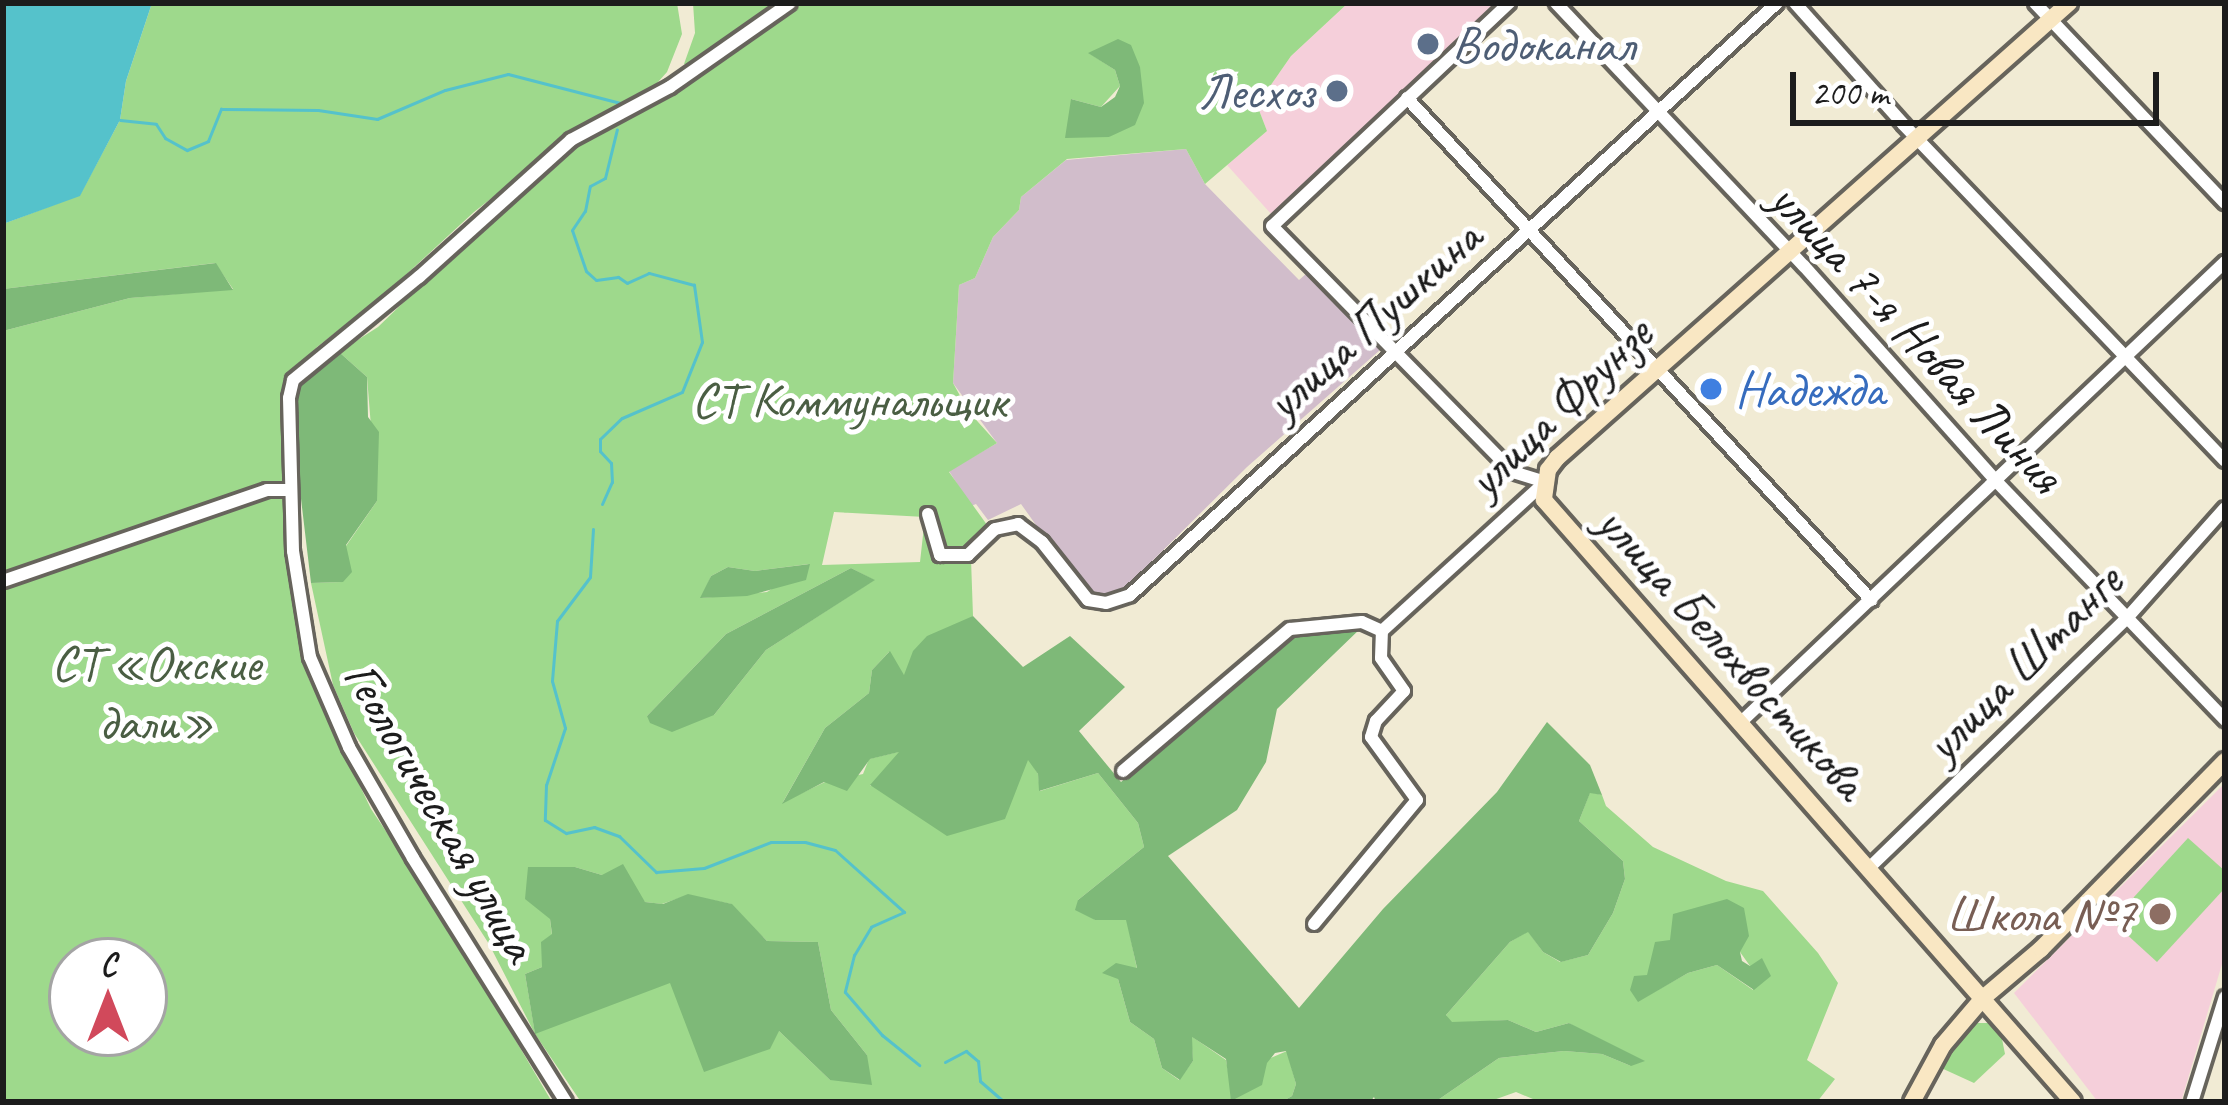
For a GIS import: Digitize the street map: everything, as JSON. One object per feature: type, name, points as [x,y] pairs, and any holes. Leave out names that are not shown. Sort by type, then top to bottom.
[{"type":"main road","name":"улица Фрунзе","points":[[1545,482],[1557,458],[2069,3]]},
{"type":"main road","name":"улица Белохвостикова","points":[[1545,482],[1544,500],[1552,515],[2073,1102]]},
{"type":"main road","points":[[1912,1102],[1927,1070],[1983,998],[2041,949],[2225,760]]},
{"type":"street","name":"Геологическая улица","points":[[566,1102],[412,858],[329,705],[310,657],[289,490],[289,398],[293,380],[419,277],[571,140],[670,87],[790,3]]},
{"type":"street","points":[[1509,3],[1407,98],[1871,599]]},
{"type":"street","name":"улица 7-я Новая Линия","points":[[1556,3],[1996,482],[2225,719]]},
{"type":"street","name":"улица Пушкина","points":[[928,514],[940,555],[958,558],[1001,525],[1018,524],[1042,542],[1088,600],[1106,603],[1130,595],[1778,3]]},
{"type":"street","points":[[1795,3],[2225,461]]},
{"type":"street","points":[[2036,3],[2225,202]]},
{"type":"street","name":"улица Белохвостикова","points":[[1407,98],[1272,226],[1511,470],[1545,482]]},
{"type":"street","points":[[1739,724],[2225,262]]},
{"type":"street","name":"улица Фрунзе","points":[[1382,631],[1545,482]]},
{"type":"street","points":[[3,580],[267,490],[289,490]]},
{"type":"street","name":"улица Штанге","points":[[1869,868],[2127,618],[2225,508]]},
{"type":"street","points":[[1123,771],[1290,629],[1362,622],[1382,631],[1381,658],[1404,691],[1376,721],[1371,737],[1418,800],[1314,924]]},
{"type":"street","points":[[2192,1102],[2225,997]]},
{"type":"shaded area","points":[[1348,3],[1498,3],[1273,216],[1227,165],[1267,131],[1257,105],[1291,56]]},
{"type":"shaded area","points":[[1186,149],[1205,184],[1299,280],[1307,273],[1378,339],[1380,350],[1247,467],[1120,593],[1106,598],[1086,595],[1021,504],[988,520],[976,504],[971,506],[949,471],[997,443],[953,383],[959,285],[975,278],[993,237],[1019,210],[1021,197],[1066,160]]},
{"type":"shaded area","name":"Школа №7","points":[[2225,783],[2225,954],[2181,1102],[2098,1102],[2014,993]]},
{"type":"green space","name":"СТ «Окские дали»","points":[[152,3],[677,3],[682,34],[667,72],[649,92],[571,135],[474,212],[385,294],[317,347],[285,385],[282,489],[308,677],[371,809],[437,907],[552,1102],[3,1102],[3,331],[130,298],[233,289],[215,263],[3,289],[3,224],[80,195],[120,120],[126,81]]},
{"type":"green space","points":[[693,3],[780,3],[690,67],[684,64],[695,33]]},
{"type":"green space","name":"СТ Коммунальщик","points":[[797,3],[1348,3],[1291,56],[1257,105],[1267,131],[1205,184],[1186,149],[1067,159],[1021,197],[1019,210],[993,237],[975,278],[959,285],[953,383],[969,412],[997,443],[949,472],[995,536],[971,559],[973,616],[904,676],[889,652],[872,670],[869,693],[825,728],[783,802],[825,782],[863,774],[869,759],[902,751],[870,786],[1029,759],[1038,774],[1040,791],[1098,773],[1138,823],[1144,847],[1078,900],[1095,920],[1127,920],[1137,969],[1125,969],[1118,979],[1130,1022],[1154,1039],[1162,1068],[1179,1080],[1193,1061],[1191,1036],[1226,1060],[1229,1076],[1287,1051],[1296,1084],[1292,1096],[1281,1102],[581,1102],[535,1034],[489,944],[354,733],[333,685],[311,583],[342,582],[346,546],[377,501],[367,377],[339,352],[378,327],[509,200],[580,143]],"holes":[[[1089,53],[1140,67],[1109,137],[1071,99],[1101,107],[1120,86],[1115,70]],[[834,512],[925,517],[920,562],[822,565]],[[809,564],[767,592],[702,598],[711,576],[728,567],[755,571]],[[851,568],[874,580],[766,650],[714,715],[647,716],[726,634]],[[575,867],[602,875],[645,902],[662,904],[688,895],[731,904],[767,941],[818,942],[831,1010],[867,1055],[830,1080],[778,1030],[670,982],[535,1033],[525,974],[542,967],[542,942],[552,935],[550,919]]]},
{"type":"green space","points":[[1118,39],[1131,45],[1140,67],[1144,103],[1135,125],[1109,137],[1065,138],[1071,99],[1101,107],[1115,97],[1120,86],[1115,70],[1088,53]]},
{"type":"green space","points":[[216,263],[233,290],[130,298],[3,331],[3,289]]},
{"type":"green space","points":[[339,352],[367,377],[368,417],[379,432],[377,501],[346,545],[352,572],[343,582],[311,583],[292,423],[296,388]]},
{"type":"green space","points":[[810,564],[806,580],[747,596],[700,598],[711,576],[728,567],[755,571]]},
{"type":"green space","points":[[851,568],[875,580],[766,650],[714,715],[672,732],[650,723],[647,716],[726,634]]},
{"type":"green space","points":[[973,616],[1023,667],[1070,636],[1125,687],[1079,731],[1121,782],[1288,637],[1362,627],[1277,709],[1266,762],[1237,810],[1168,856],[1299,1008],[1383,909],[1497,792],[1547,722],[1590,765],[1602,795],[1590,793],[1579,821],[1623,861],[1625,879],[1613,913],[1588,955],[1561,962],[1543,952],[1528,932],[1510,942],[1446,1015],[1452,1022],[1508,1020],[1536,1032],[1569,1023],[1645,1061],[1631,1066],[1602,1054],[1564,1051],[1499,1058],[1435,1102],[1376,1102],[1374,1097],[1370,1102],[1281,1102],[1292,1096],[1296,1084],[1286,1051],[1275,1053],[1267,1063],[1262,1085],[1231,1101],[1226,1059],[1192,1037],[1193,1061],[1180,1080],[1162,1068],[1154,1039],[1130,1022],[1118,979],[1102,973],[1116,963],[1137,968],[1126,920],[1095,920],[1075,910],[1078,900],[1144,847],[1138,823],[1098,773],[1039,791],[1038,774],[1028,760],[1005,819],[947,836],[870,785],[899,752],[870,759],[847,791],[824,782],[782,804],[825,728],[869,693],[872,670],[890,651],[904,675],[913,651],[927,636]]},
{"type":"green space","points":[[1590,792],[1602,795],[1606,806],[1653,847],[1726,881],[1763,891],[1818,953],[1838,983],[1807,1060],[1835,1079],[1817,1102],[1540,1102],[1516,1092],[1488,1102],[1435,1102],[1499,1058],[1564,1051],[1602,1054],[1631,1066],[1569,1023],[1536,1032],[1508,1020],[1451,1023],[1446,1015],[1510,942],[1528,931],[1543,952],[1560,962],[1588,955],[1613,913],[1625,879],[1623,861],[1579,821]],"holes":[[[1670,940],[1740,952],[1750,966],[1753,990],[1717,965],[1688,973],[1638,1001]]]},
{"type":"green space","points":[[2188,838],[2225,871],[2225,888],[2157,962],[2112,921]]},
{"type":"green space","points":[[623,864],[645,902],[663,904],[688,894],[732,904],[767,941],[818,942],[831,1010],[867,1055],[872,1085],[830,1080],[779,1031],[770,1049],[704,1072],[670,983],[535,1034],[525,974],[542,967],[541,942],[552,934],[550,919],[525,899],[528,867],[575,867],[602,875]]},
{"type":"green space","points":[[1727,899],[1744,908],[1749,936],[1740,952],[1742,961],[1750,966],[1762,958],[1771,976],[1754,990],[1717,965],[1688,973],[1638,1002],[1630,990],[1634,976],[1647,975],[1655,942],[1670,940],[1673,914]]},
{"type":"green space","points":[[1975,1023],[1989,1023],[2001,1034],[2005,1054],[1974,1083],[1939,1067]]},
{"type":"water","points":[[3,3],[152,3],[126,81],[120,120],[80,196],[3,224]]},
{"type":"waterway","points":[[120,120],[156,124],[165,138],[187,150],[208,141],[221,109],[318,110],[377,119],[445,90],[508,74],[620,103]]},
{"type":"waterway","points":[[602,504],[612,482],[611,463],[600,451],[600,439],[622,418],[682,392],[702,342],[694,285],[649,273],[627,283],[618,277],[596,280],[586,271],[572,230],[585,211],[590,186],[605,178],[617,129]]},
{"type":"waterway","points":[[593,529],[590,577],[557,621],[552,681],[565,728],[546,785],[545,820],[566,833],[594,827],[619,836],[656,872],[704,868],[771,842],[805,842],[835,850],[904,912],[871,927],[854,955],[845,992],[882,1035],[919,1065]]},
{"type":"waterway","points":[[945,1062],[966,1051],[978,1061],[980,1081],[1004,1102]]},
{"type":"place","name":"Водоканал","points":[[1428,44]]},
{"type":"place","name":"Лесхоз","points":[[1337,91]]},
{"type":"place","name":"Надежда","points":[[1711,389]]},
{"type":"place","name":"Школа №7","points":[[2160,914]]}]
